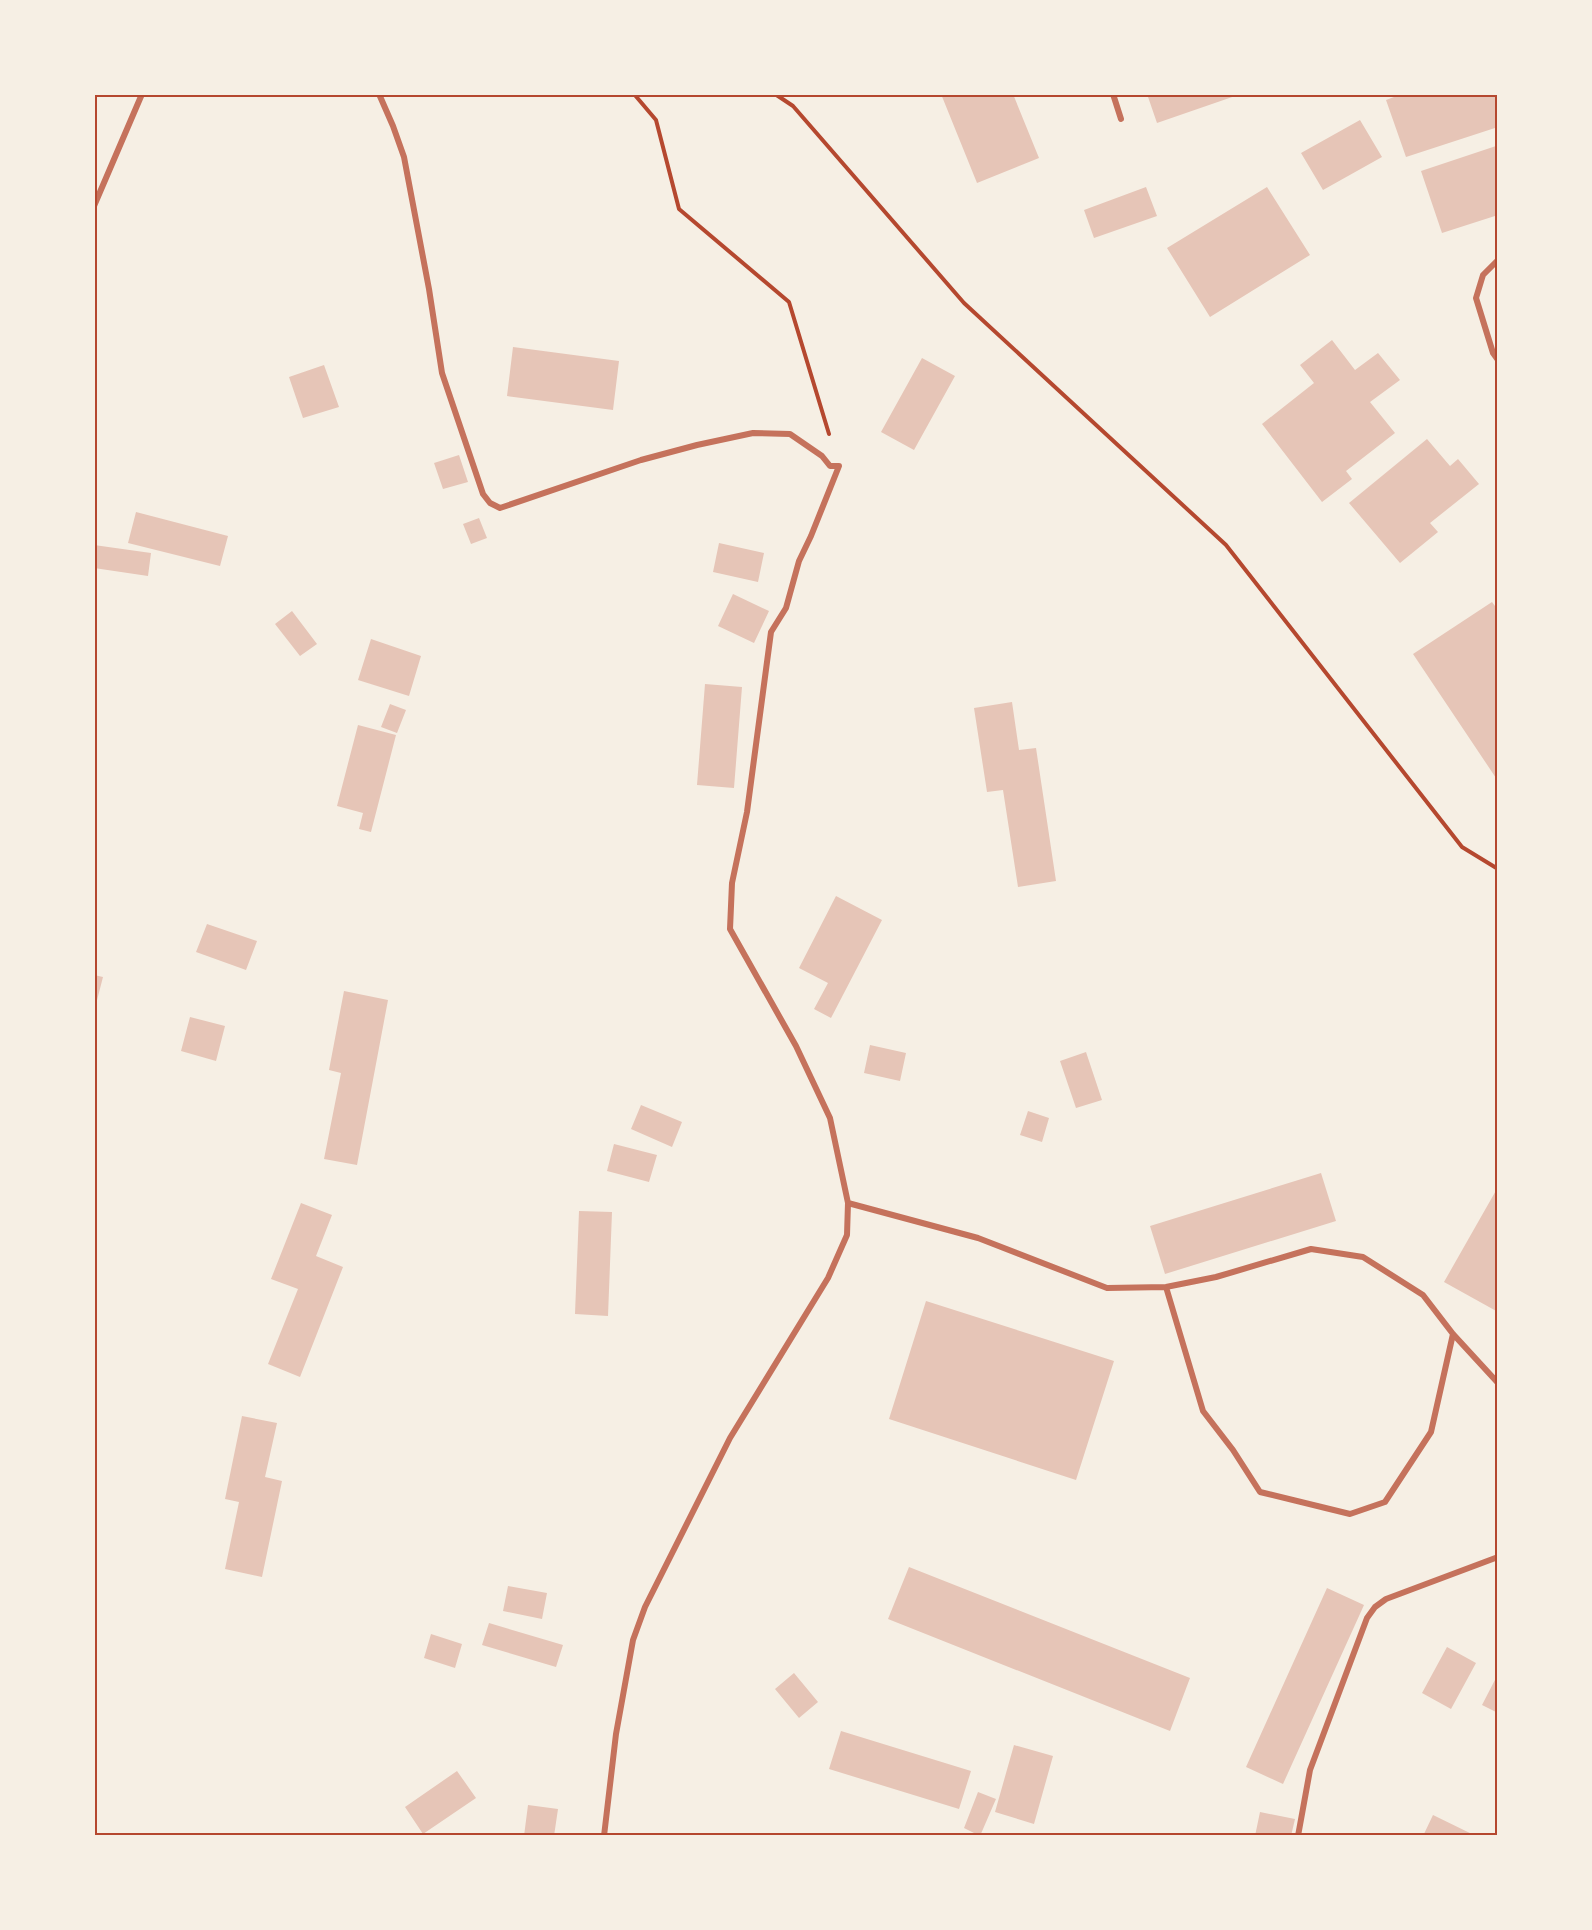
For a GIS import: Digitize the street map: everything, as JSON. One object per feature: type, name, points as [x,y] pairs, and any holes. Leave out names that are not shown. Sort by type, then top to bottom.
[{"type":"street","points":[[94,206],[142,94]]},
{"type":"street","points":[[379,94],[404,157],[442,373],[483,494],[490,503],[500,508],[642,460],[753,433],[790,434],[822,456],[830,466],[839,466],[799,561],[786,608],[771,632],[747,812],[732,883],[730,929],[796,1046],[830,1118],[848,1203],[847,1235],[828,1278],[730,1438],[645,1607],[633,1640],[628,1664],[616,1734],[604,1836]]},
{"type":"street","points":[[1113,94],[1121,119]]},
{"type":"street","points":[[1497,260],[1484,274],[1476,298],[1497,360]]},
{"type":"street","points":[[848,1203],[978,1238],[1107,1288],[1166,1287],[1216,1277],[1311,1249],[1363,1257],[1423,1295],[1453,1334],[1497,1383]]},
{"type":"street","points":[[1166,1287],[1203,1411],[1233,1450],[1260,1491],[1350,1514],[1385,1502],[1431,1432],[1453,1334]]},
{"type":"street","points":[[1298,1836],[1310,1770],[1361,1631],[1371,1612],[1386,1599],[1497,1557]]},
{"type":"path","points":[[634,94],[656,120],[679,209],[789,302],[839,466]]},
{"type":"path","points":[[775,94],[793,106],[964,303],[1226,545],[1462,847],[1497,869]]},
{"type":"building","points":[[941,94],[1013,94],[1039,158],[977,183]]},
{"type":"building","points":[[1147,94],[1238,94],[1238,95],[1157,123]]},
{"type":"building","points":[[1402,94],[1498,94],[1498,127],[1406,157],[1386,100]]},
{"type":"building","points":[[1360,120],[1382,157],[1323,190],[1301,153]]},
{"type":"building","points":[[1496,146],[1498,215],[1442,233],[1421,171]]},
{"type":"building","points":[[1146,187],[1157,216],[1094,238],[1084,210]]},
{"type":"building","points":[[1267,187],[1310,255],[1210,317],[1167,248]]},
{"type":"building","points":[[1332,340],[1355,370],[1378,353],[1400,380],[1370,402],[1395,433],[1346,471],[1352,479],[1322,502],[1262,424],[1314,383],[1300,365]]},
{"type":"building","points":[[513,347],[619,361],[613,410],[507,396]]},
{"type":"building","points":[[922,358],[955,376],[914,450],[881,432]]},
{"type":"building","points":[[324,365],[339,407],[303,418],[289,377]]},
{"type":"building","points":[[1427,439],[1450,466],[1458,459],[1479,484],[1430,523],[1438,532],[1400,563],[1349,503]]},
{"type":"building","points":[[459,455],[468,482],[443,489],[434,463]]},
{"type":"building","points":[[136,512],[228,536],[220,566],[128,543]]},
{"type":"building","points":[[479,518],[487,538],[471,544],[463,524]]},
{"type":"building","points":[[719,543],[764,553],[758,582],[713,572]]},
{"type":"building","points":[[94,545],[151,553],[148,576],[94,568]]},
{"type":"building","points":[[733,594],[769,611],[754,643],[718,626]]},
{"type":"building","points":[[1492,602],[1498,610],[1498,777],[1496,778],[1413,654]]},
{"type":"building","points":[[292,611],[317,644],[300,656],[275,624]]},
{"type":"building","points":[[371,639],[421,656],[409,696],[358,680]]},
{"type":"building","points":[[705,684],[742,687],[734,788],[697,785]]},
{"type":"building","points":[[1012,702],[1019,750],[1036,748],[1056,881],[1018,887],[1003,790],[987,792],[974,708]]},
{"type":"building","points":[[390,704],[406,710],[397,733],[381,727]]},
{"type":"building","points":[[358,725],[396,735],[371,832],[359,829],[363,813],[337,806]]},
{"type":"building","points":[[836,896],[882,920],[831,1018],[814,1009],[828,983],[799,968]]},
{"type":"building","points":[[207,924],[257,941],[246,970],[196,952]]},
{"type":"building","points":[[94,975],[103,977],[95,1008],[94,1007]]},
{"type":"building","points":[[344,991],[388,1000],[357,1165],[324,1159],[341,1073],[329,1070]]},
{"type":"building","points":[[190,1017],[225,1026],[216,1061],[181,1051]]},
{"type":"building","points":[[870,1045],[906,1053],[900,1081],[864,1073]]},
{"type":"building","points":[[1086,1052],[1102,1100],[1076,1108],[1060,1061]]},
{"type":"building","points":[[641,1105],[682,1122],[672,1147],[631,1129]]},
{"type":"building","points":[[1028,1111],[1049,1118],[1042,1142],[1020,1135]]},
{"type":"building","points":[[614,1144],[657,1155],[649,1182],[607,1171]]},
{"type":"building","points":[[1321,1173],[1336,1221],[1165,1274],[1150,1226]]},
{"type":"building","points":[[1498,1187],[1498,1312],[1444,1282]]},
{"type":"building","points":[[301,1203],[332,1215],[316,1256],[343,1267],[300,1377],[268,1364],[298,1289],[271,1279]]},
{"type":"building","points":[[579,1211],[612,1212],[608,1316],[575,1314]]},
{"type":"building","points":[[926,1301],[1114,1361],[1076,1480],[889,1419]]},
{"type":"building","points":[[242,1416],[277,1423],[265,1477],[282,1481],[262,1577],[225,1569],[239,1502],[225,1499]]},
{"type":"building","points":[[909,1567],[1190,1678],[1170,1731],[888,1619]]},
{"type":"building","points":[[508,1586],[547,1593],[542,1619],[503,1611]]},
{"type":"building","points":[[1327,1588],[1364,1605],[1283,1784],[1246,1767]]},
{"type":"building","points":[[489,1623],[563,1645],[556,1667],[482,1645]]},
{"type":"building","points":[[431,1634],[462,1644],[455,1668],[424,1658]]},
{"type":"building","points":[[1447,1647],[1476,1663],[1451,1709],[1422,1693]]},
{"type":"building","points":[[794,1673],[818,1702],[799,1718],[775,1689]]},
{"type":"building","points":[[1498,1674],[1498,1713],[1482,1705]]},
{"type":"building","points":[[841,1731],[971,1771],[959,1809],[829,1769]]},
{"type":"building","points":[[1014,1745],[1053,1756],[1034,1824],[995,1812]]},
{"type":"building","points":[[457,1771],[476,1798],[423,1834],[405,1807]]},
{"type":"building","points":[[978,1792],[996,1799],[980,1836],[964,1828]]},
{"type":"building","points":[[528,1805],[558,1809],[554,1836],[524,1836]]},
{"type":"building","points":[[1260,1812],[1295,1819],[1291,1836],[1255,1836]]},
{"type":"building","points":[[1433,1815],[1476,1836],[1423,1836]]}]
